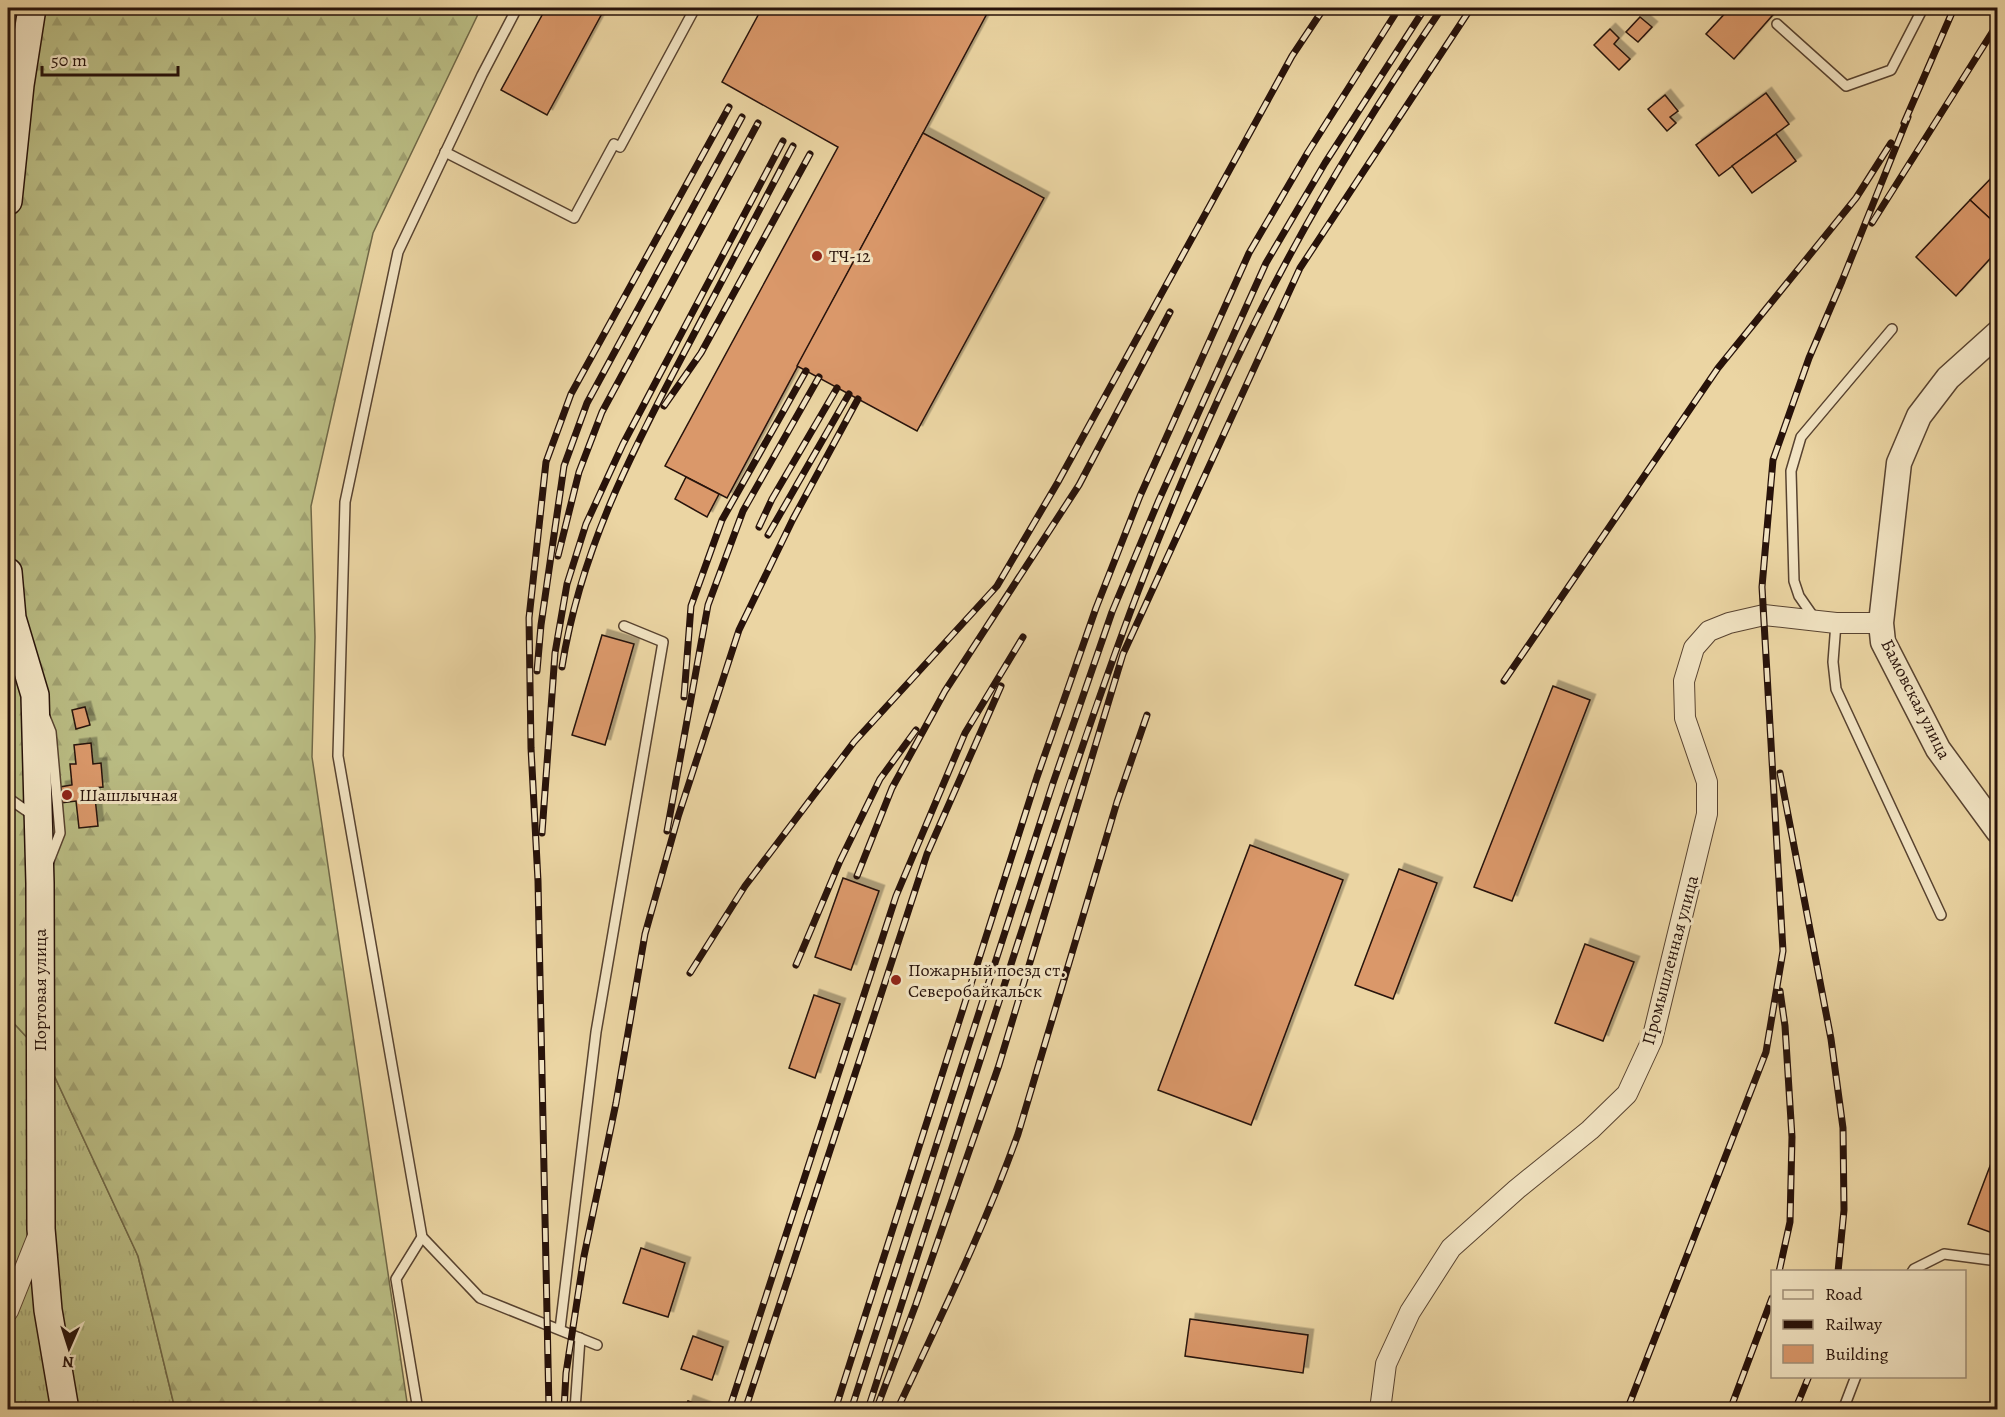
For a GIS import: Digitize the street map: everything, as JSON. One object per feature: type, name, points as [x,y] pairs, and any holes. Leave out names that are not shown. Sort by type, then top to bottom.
[{"type":"main road","points":[[8,201],[20,85],[32,8]]},
{"type":"main road","name":"Портовая улица","points":[[8,572],[12,618],[35,695],[40,883],[41,1229],[48,1310],[65,1410]]},
{"type":"street","name":"Бамовская улица","points":[[1998,333],[1948,378],[1919,416],[1899,463],[1881,622],[1883,642],[1938,749],[1998,831]]},
{"type":"street","name":"Промышленная улица","points":[[1380,1410],[1386,1364],[1410,1312],[1451,1248],[1517,1189],[1590,1130],[1627,1094],[1652,1040],[1707,814],[1707,782],[1685,718],[1684,681],[1694,648],[1709,631],[1729,623],[1764,615],[1836,623],[1881,622]]},
{"type":"street","points":[[8,1311],[41,1229]]},
{"type":"lane","points":[[516,8],[398,252],[345,502],[338,756],[422,1237],[480,1298],[597,1345]]},
{"type":"lane","points":[[445,152],[574,218],[614,144],[620,147],[694,8]]},
{"type":"lane","points":[[1777,24],[1846,86],[1891,70],[1923,8]]},
{"type":"lane","points":[[1816,621],[1799,596],[1794,581],[1791,471],[1801,437],[1892,329]]},
{"type":"lane","points":[[1836,623],[1833,662],[1836,689],[1941,915]]},
{"type":"lane","points":[[561,1329],[596,1032],[663,642],[624,626]]},
{"type":"lane","points":[[35,695],[51,732],[60,833],[40,883]]},
{"type":"lane","points":[[8,798],[38,819]]},
{"type":"lane","points":[[418,1410],[396,1279],[422,1237]]},
{"type":"lane","points":[[1913,1270],[1944,1254],[1998,1261]]},
{"type":"lane","points":[[575,1410],[580,1338]]},
{"type":"lane","points":[[1844,1410],[1856,1378]]},
{"type":"green space","points":[[8,8],[481,8],[373,233],[311,506],[315,637],[312,757],[408,1409],[175,1409],[138,1256],[46,1058],[8,1017]]},
{"type":"green space","points":[[8,1017],[46,1058],[138,1256],[175,1409],[8,1409]]},
{"type":"building","points":[[546,8],[605,8],[547,115],[501,90]]},
{"type":"building","name":"ТЧ-12","points":[[762,8],[990,8],[727,498],[665,466],[838,147],[722,82]]},
{"type":"building","points":[[1730,8],[1779,8],[1734,59],[1706,34]]},
{"type":"building","points":[[1640,17],[1652,27],[1638,42],[1626,32]]},
{"type":"building","points":[[1610,29],[1619,38],[1614,44],[1630,59],[1619,70],[1594,45]]},
{"type":"building","points":[[1766,93],[1789,124],[1719,176],[1696,145]]},
{"type":"building","points":[[1665,95],[1678,111],[1670,117],[1676,123],[1667,131],[1648,109]]},
{"type":"building","points":[[923,133],[1044,198],[917,431],[797,366]]},
{"type":"building","points":[[1776,134],[1796,161],[1752,193],[1732,166]]},
{"type":"building","points":[[1998,171],[1998,226],[1970,200]]},
{"type":"building","points":[[1970,200],[1998,226],[1998,250],[1956,296],[1916,257]]},
{"type":"building","points":[[686,477],[719,494],[707,517],[675,499]]},
{"type":"building","points":[[602,635],[634,644],[605,745],[572,735]]},
{"type":"building","points":[[1553,686],[1590,700],[1512,901],[1474,887]]},
{"type":"building","points":[[85,707],[90,725],[76,729],[72,710]]},
{"type":"building","points":[[91,743],[93,764],[101,763],[103,787],[94,788],[98,826],[79,828],[76,801],[61,803],[60,787],[72,785],[70,764],[76,764],[74,745]]},
{"type":"building","points":[[1250,845],[1343,880],[1251,1125],[1158,1090]]},
{"type":"building","points":[[1399,869],[1437,883],[1393,999],[1355,985]]},
{"type":"building","points":[[843,878],[879,891],[851,970],[815,957]]},
{"type":"building","points":[[1585,944],[1634,962],[1603,1041],[1555,1023]]},
{"type":"building","points":[[814,995],[840,1004],[815,1078],[789,1068]]},
{"type":"building","points":[[1998,1145],[1998,1235],[1968,1224]]},
{"type":"building","points":[[641,1248],[685,1263],[668,1317],[623,1303]]},
{"type":"building","points":[[1190,1319],[1308,1335],[1303,1373],[1185,1356]]},
{"type":"building","points":[[693,1336],[723,1347],[712,1380],[681,1369]]},
{"type":"building","points":[[688,1401],[712,1410],[685,1410]]},
{"type":"railway","points":[[690,973],[745,886],[854,742],[997,586],[1058,482],[1292,56],[1324,8]]},
{"type":"railway","points":[[835,1410],[1037,777],[1096,608],[1140,496],[1249,253],[1308,152],[1399,8]]},
{"type":"railway","points":[[851,1410],[1053,783],[1112,612],[1158,502],[1266,263],[1325,163],[1425,8]]},
{"type":"railway","points":[[869,1406],[1078,758],[1170,509],[1243,347],[1301,234],[1359,135],[1442,8]]},
{"type":"railway","points":[[876,1410],[916,1304],[999,1065],[1123,654],[1300,268],[1471,8]]},
{"type":"railway","points":[[1904,123],[1954,8]]},
{"type":"railway","points":[[1872,223],[1998,23]]},
{"type":"railway","points":[[549,1410],[538,881],[531,748],[529,618],[546,462],[571,394],[729,107]]},
{"type":"railway","points":[[537,671],[541,625],[564,466],[587,403],[742,117]]},
{"type":"railway","points":[[1627,1410],[1766,1052],[1783,951],[1762,587],[1773,460],[1809,358],[1908,117]]},
{"type":"railway","points":[[558,556],[579,472],[602,412],[758,123]]},
{"type":"railway","points":[[542,833],[555,653],[567,584],[586,524],[623,444],[783,141]]},
{"type":"railway","points":[[1504,681],[1718,368],[1856,198],[1891,143]]},
{"type":"railway","points":[[562,667],[581,583],[627,465],[793,146]]},
{"type":"railway","points":[[664,406],[701,353],[810,154]]},
{"type":"railway","points":[[857,876],[892,788],[945,691],[1079,485],[1170,312]]},
{"type":"railway","points":[[684,697],[691,606],[722,520],[806,371]]},
{"type":"railway","points":[[667,831],[708,605],[743,511],[819,377]]},
{"type":"railway","points":[[759,527],[772,499],[837,388]]},
{"type":"railway","points":[[768,535],[849,394]]},
{"type":"railway","points":[[564,1410],[566,1373],[584,1256],[616,1103],[645,934],[678,817],[739,630],[793,519],[858,399]]},
{"type":"railway","points":[[729,1410],[896,896],[965,733],[1023,637]]},
{"type":"railway","points":[[745,1410],[927,854],[1001,686]]},
{"type":"railway","points":[[897,1410],[976,1239],[1018,1134],[1117,802],[1147,715]]},
{"type":"railway","points":[[796,965],[840,861],[880,779],[916,730]]},
{"type":"railway","points":[[1780,773],[1831,1039],[1843,1128],[1844,1210],[1838,1270]]},
{"type":"railway","points":[[1779,1270],[1790,1222],[1792,1137],[1785,1026],[1780,991]]},
{"type":"railway","points":[[1730,1410],[1771,1301]]},
{"type":"railway","points":[[1795,1410],[1808,1378]]},
{"type":"place","name":"ТЧ-12","points":[[817,256]]},
{"type":"place","name":"Шашлычная","points":[[67,795]]},
{"type":"place","name":"Пожарный поезд ст. Северобайкальск","points":[[896,980]]}]
